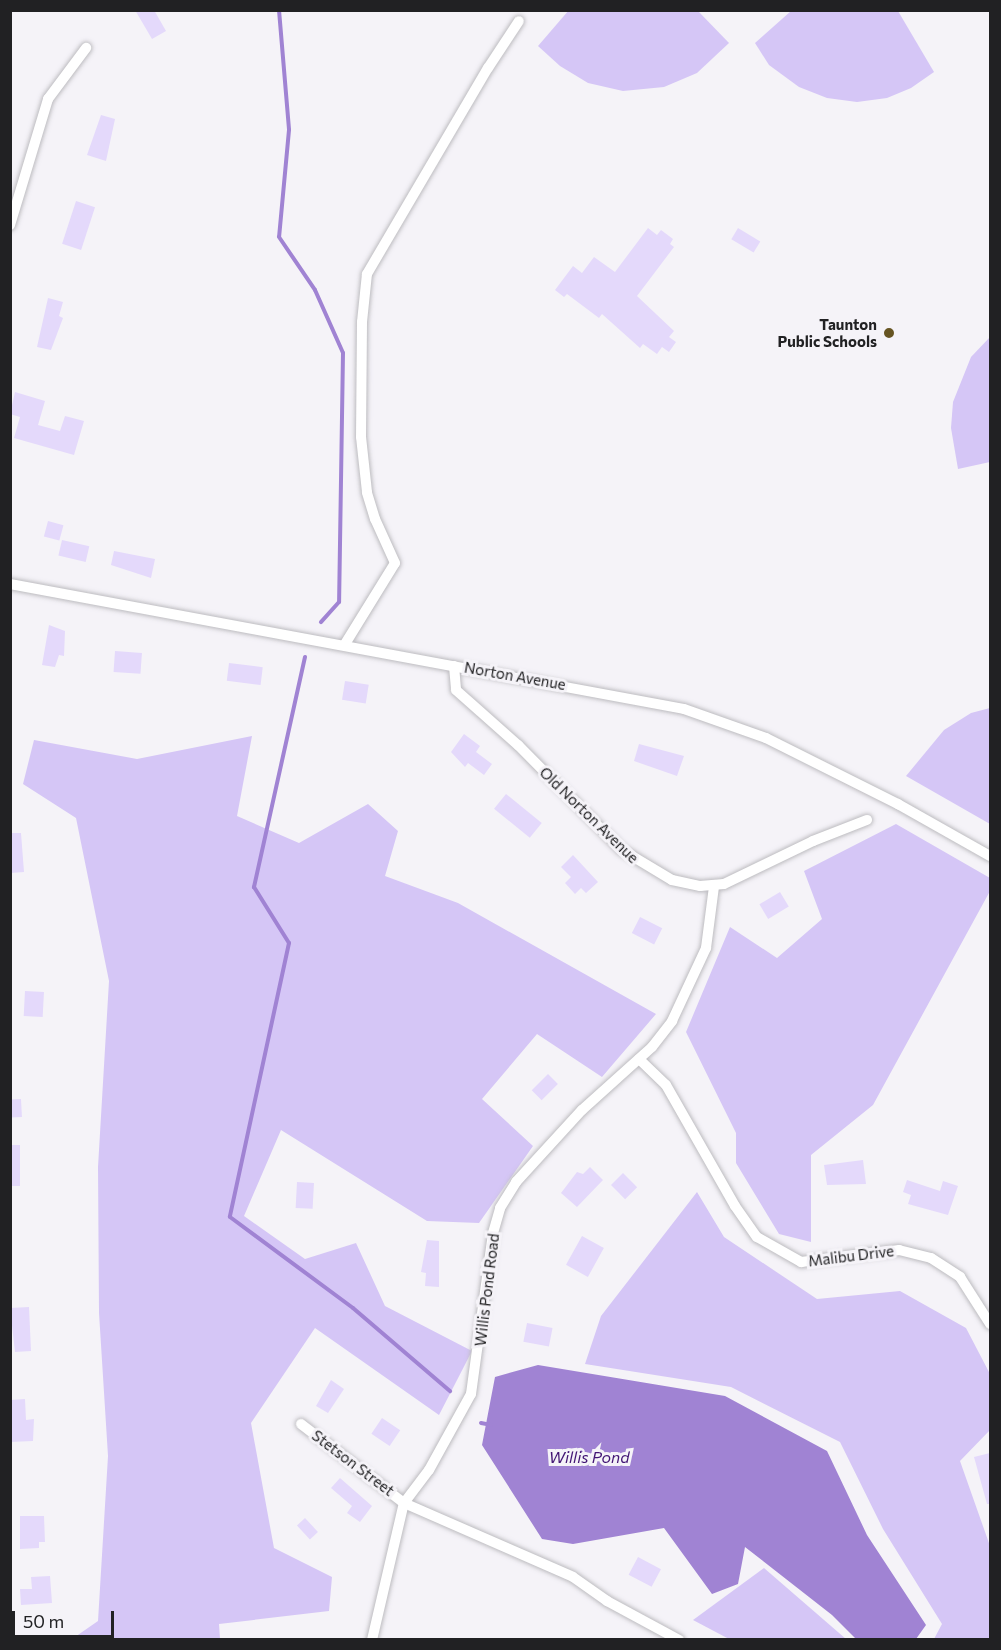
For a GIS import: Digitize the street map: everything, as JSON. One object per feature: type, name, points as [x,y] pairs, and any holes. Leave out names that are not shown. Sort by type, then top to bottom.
[{"type":"street","points":[[345,644],[395,563],[375,519],[367,492],[361,437],[362,322],[367,274],[488,68],[519,21]]},
{"type":"street","points":[[10,225],[48,99],[86,48]]},
{"type":"street","name":"Norton Avenue","points":[[10,584],[641,699],[724,721],[878,793],[990,856]]},
{"type":"street","name":"Old Norton Avenue","points":[[454,666],[456,690],[518,745],[628,855],[672,880],[714,886]]},
{"type":"street","points":[[714,886],[867,820]]},
{"type":"street","name":"Willis Pond Road","points":[[372,1640],[404,1503],[429,1470],[471,1394],[493,1233],[506,1196],[582,1110],[639,1059],[672,1021],[706,948],[714,886]]},
{"type":"street","name":"Malibu Drive","points":[[639,1059],[666,1085],[735,1206],[757,1237],[801,1262],[899,1250],[931,1258],[960,1277],[990,1324]]},
{"type":"street","name":"Stetson Street","points":[[301,1424],[404,1503],[573,1577],[607,1601],[679,1640]]},
{"type":"shaded area","points":[[569,10],[698,11],[729,43],[697,73],[664,87],[623,91],[588,83],[560,66],[538,46]]},
{"type":"shaded area","points":[[791,11],[898,11],[934,72],[911,88],[887,98],[857,102],[827,98],[799,87],[769,65],[755,43]]},
{"type":"shaded area","points":[[990,337],[990,462],[958,469],[951,428],[953,402],[971,357]]},
{"type":"shaded area","points":[[990,708],[990,824],[906,776],[944,730],[971,713]]},
{"type":"shaded area","points":[[252,736],[237,816],[299,843],[368,804],[398,831],[385,876],[458,903],[656,1014],[602,1077],[537,1034],[482,1099],[533,1146],[479,1223],[427,1221],[281,1130],[244,1216],[305,1259],[356,1243],[385,1306],[472,1351],[439,1415],[315,1328],[251,1423],[274,1548],[332,1577],[329,1611],[219,1624],[220,1639],[72,1639],[98,1621],[108,1456],[99,1313],[98,1167],[109,981],[76,818],[23,784],[34,740],[137,759]]},
{"type":"shaded area","points":[[896,824],[990,878],[990,891],[873,1105],[811,1155],[811,1242],[779,1234],[736,1163],[736,1133],[686,1032],[730,927],[777,958],[822,919],[804,871]]},
{"type":"shaded area","points":[[697,1192],[724,1237],[817,1299],[900,1291],[966,1328],[990,1374],[990,1430],[960,1461],[990,1546],[990,1639],[934,1639],[942,1624],[883,1529],[840,1442],[731,1387],[585,1364],[601,1316]]},
{"type":"shaded area","points":[[764,1568],[846,1639],[729,1639],[693,1620]]},
{"type":"water","name":"Willis Pond","points":[[538,1365],[725,1396],[827,1451],[867,1535],[926,1625],[916,1639],[856,1639],[832,1615],[745,1547],[738,1584],[712,1594],[664,1528],[573,1544],[542,1539],[482,1445],[495,1377]]},
{"type":"building","points":[[135,10],[154,10],[166,31],[152,39]]},
{"type":"building","points":[[101,115],[115,119],[106,161],[87,155]]},
{"type":"building","points":[[76,201],[95,207],[81,250],[62,244]]},
{"type":"building","points":[[648,228],[657,235],[661,230],[673,239],[670,244],[674,247],[637,296],[674,331],[669,337],[676,342],[669,352],[662,347],[657,354],[643,344],[640,348],[602,314],[599,318],[567,294],[564,297],[555,290],[573,266],[582,273],[594,257],[615,272]]},
{"type":"building","points":[[738,228],[760,241],[754,253],[731,239]]},
{"type":"building","points":[[48,298],[63,302],[59,316],[63,318],[51,350],[37,347]]},
{"type":"building","points":[[15,392],[45,401],[38,425],[60,431],[65,416],[84,421],[74,455],[14,438],[20,417],[10,414]]},
{"type":"building","points":[[48,521],[63,525],[59,541],[44,536]]},
{"type":"building","points":[[62,540],[89,546],[86,562],[58,556]]},
{"type":"building","points":[[114,551],[155,559],[151,578],[111,565]]},
{"type":"building","points":[[49,625],[65,631],[64,656],[59,655],[55,667],[42,665]]},
{"type":"building","points":[[115,651],[142,653],[140,674],[114,672]]},
{"type":"building","points":[[229,663],[263,667],[261,685],[227,681]]},
{"type":"building","points":[[345,681],[369,685],[366,704],[342,700]]},
{"type":"building","points":[[464,734],[480,746],[476,752],[492,764],[484,775],[468,763],[465,767],[451,752]]},
{"type":"building","points":[[639,744],[684,756],[677,776],[634,761]]},
{"type":"building","points":[[506,794],[542,823],[530,838],[494,809]]},
{"type":"building","points":[[10,833],[21,833],[24,872],[10,873]]},
{"type":"building","points":[[573,855],[598,882],[586,893],[581,888],[575,894],[565,883],[571,877],[561,867]]},
{"type":"building","points":[[780,892],[789,907],[768,919],[759,904]]},
{"type":"building","points":[[640,917],[662,928],[654,944],[632,933]]},
{"type":"building","points":[[25,991],[44,992],[43,1017],[24,1016]]},
{"type":"building","points":[[548,1074],[558,1084],[542,1100],[532,1090]]},
{"type":"building","points":[[21,1099],[22,1117],[11,1118],[10,1100]]},
{"type":"building","points":[[10,1145],[20,1145],[20,1186],[10,1186]]},
{"type":"building","points":[[863,1160],[866,1184],[827,1185],[824,1165]]},
{"type":"building","points":[[590,1167],[603,1180],[577,1207],[561,1193],[577,1172],[583,1174]]},
{"type":"building","points":[[623,1173],[637,1187],[625,1199],[611,1185]]},
{"type":"building","points":[[907,1180],[940,1191],[943,1181],[958,1186],[948,1215],[908,1204],[911,1195],[903,1192]]},
{"type":"building","points":[[297,1182],[314,1183],[313,1209],[296,1208]]},
{"type":"building","points":[[582,1236],[604,1248],[588,1277],[566,1265]]},
{"type":"building","points":[[427,1240],[439,1241],[439,1287],[425,1286],[426,1273],[421,1272]]},
{"type":"building","points":[[29,1307],[31,1351],[15,1352],[10,1308]]},
{"type":"building","points":[[527,1323],[553,1328],[549,1347],[523,1342]]},
{"type":"building","points":[[331,1380],[344,1389],[328,1413],[316,1406]]},
{"type":"building","points":[[25,1399],[26,1420],[34,1419],[33,1441],[10,1442],[10,1400]]},
{"type":"building","points":[[382,1418],[400,1430],[390,1446],[371,1434]]},
{"type":"building","points":[[990,1453],[990,1504],[987,1504],[974,1457]]},
{"type":"building","points":[[340,1478],[372,1506],[360,1522],[347,1513],[352,1506],[331,1488]]},
{"type":"building","points":[[20,1516],[44,1516],[45,1542],[39,1542],[39,1548],[20,1549]]},
{"type":"building","points":[[305,1518],[318,1532],[310,1539],[297,1526]]},
{"type":"building","points":[[638,1557],[661,1569],[652,1587],[629,1575]]},
{"type":"building","points":[[50,1576],[52,1603],[21,1605],[20,1589],[32,1589],[31,1577]]},
{"type":"waterway","points":[[279,10],[289,130],[279,237],[315,290],[343,353],[339,602],[321,622]]},
{"type":"waterway","points":[[305,657],[254,887],[289,943],[230,1217],[353,1308],[450,1391]]},
{"type":"waterway","points":[[481,1423],[491,1425]]},
{"type":"place","name":"Taunton Public Schools","points":[[889,333]]}]
